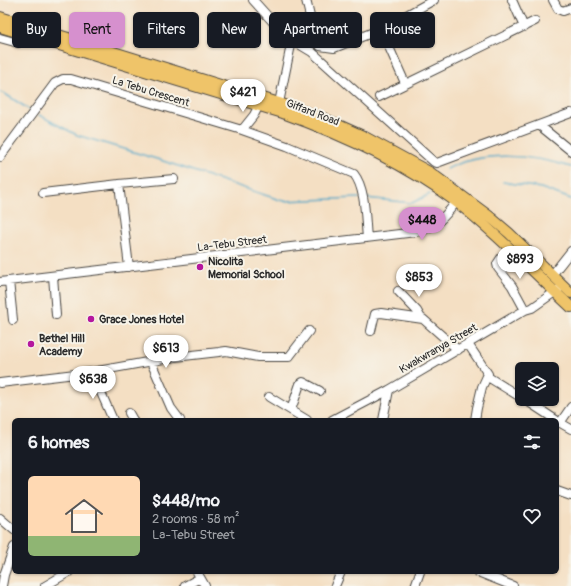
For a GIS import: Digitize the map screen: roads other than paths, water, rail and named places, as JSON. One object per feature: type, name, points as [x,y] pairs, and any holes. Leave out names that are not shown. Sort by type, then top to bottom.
[{"type":"main road","name":"Giffard Road","points":[[0,17],[280,103],[323,118],[363,136],[431,173],[489,216],[556,284],[571,307]]},
{"type":"main road","name":"Giffard Road","points":[[0,27],[12,30]]},
{"type":"main road","name":"Giffard Road","points":[[61,45],[259,105],[316,124],[357,142],[399,164],[456,202],[491,231],[514,253],[571,294]]},
{"type":"street","points":[[253,0],[269,18]]},
{"type":"street","points":[[306,0],[316,41],[320,46],[334,48],[370,33]]},
{"type":"street","points":[[412,12],[434,0]]},
{"type":"street","points":[[512,0],[524,27]]},
{"type":"street","points":[[553,0],[558,9],[563,11],[571,8]]},
{"type":"street","points":[[379,96],[535,21]]},
{"type":"street","points":[[0,38],[12,41]]},
{"type":"street","points":[[280,103],[290,48]]},
{"type":"street","points":[[305,48],[312,52],[434,162],[441,161],[571,113]]},
{"type":"street","points":[[389,48],[405,83]]},
{"type":"street","name":"La Tebu Crescent","points":[[0,156],[48,90],[55,83],[62,80],[71,79],[242,130],[287,146],[354,174],[359,180],[361,189],[367,238]]},
{"type":"street","points":[[242,130],[254,115],[259,105]]},
{"type":"street","points":[[539,125],[571,151]]},
{"type":"street","points":[[431,173],[439,166],[441,161]]},
{"type":"street","points":[[43,193],[174,179]]},
{"type":"street","points":[[119,184],[129,266]]},
{"type":"street","name":"La-Tebu Street","points":[[0,282],[416,232],[431,227],[442,218],[456,202]]},
{"type":"street","name":"Kwakwranya Street","points":[[336,418],[389,390],[525,310],[556,284],[571,251]]},
{"type":"street","points":[[514,253],[501,258],[497,264],[498,268],[512,286],[525,310]]},
{"type":"street","points":[[53,276],[56,315]]},
{"type":"street","points":[[9,282],[13,320]]},
{"type":"street","points":[[398,290],[417,311],[421,318]]},
{"type":"street","points":[[371,331],[375,314],[381,313],[421,318],[426,320],[458,350]]},
{"type":"street","points":[[0,383],[92,372],[175,357],[226,351],[258,357],[289,357],[309,331]]},
{"type":"street","points":[[468,344],[487,372],[488,377],[515,394]]},
{"type":"street","points":[[151,362],[171,408],[178,418]]},
{"type":"street","points":[[92,372],[112,418]]},
{"type":"street","points":[[476,418],[482,387],[488,377]]},
{"type":"street","points":[[291,410],[300,384],[303,382],[320,391]]},
{"type":"street","points":[[383,418],[389,390]]},
{"type":"street","points":[[269,397],[304,418]]},
{"type":"street","points":[[534,406],[553,418]]},
{"type":"street","points":[[559,420],[571,407]]},
{"type":"street","points":[[559,422],[571,429]]},
{"type":"street","points":[[559,492],[571,496]]},
{"type":"street","points":[[0,518],[12,528]]},
{"type":"street","points":[[2,586],[4,575],[12,553]]},
{"type":"street","points":[[45,586],[66,574]]},
{"type":"street","points":[[335,586],[340,574]]},
{"type":"street","points":[[415,586],[419,574]]},
{"type":"street","points":[[483,574],[513,586]]},
{"type":"street","points":[[186,586],[199,575],[205,586]]},
{"type":"waterway","points":[[0,92],[30,110]]},
{"type":"waterway","points":[[39,115],[77,135],[160,160],[283,201],[359,198]]},
{"type":"waterway","points":[[447,169],[476,159],[508,156],[524,157],[571,167]]},
{"type":"waterway","points":[[503,182],[541,188],[571,199]]},
{"type":"waterway","points":[[366,198],[412,203],[430,194]]},
{"type":"place","name":"Nicolita Memorial School","points":[[200,267]]},
{"type":"place","name":"Grace Jones Hotel","points":[[91,319]]},
{"type":"place","name":"Bethel Hill Academy","points":[[31,344]]}]
